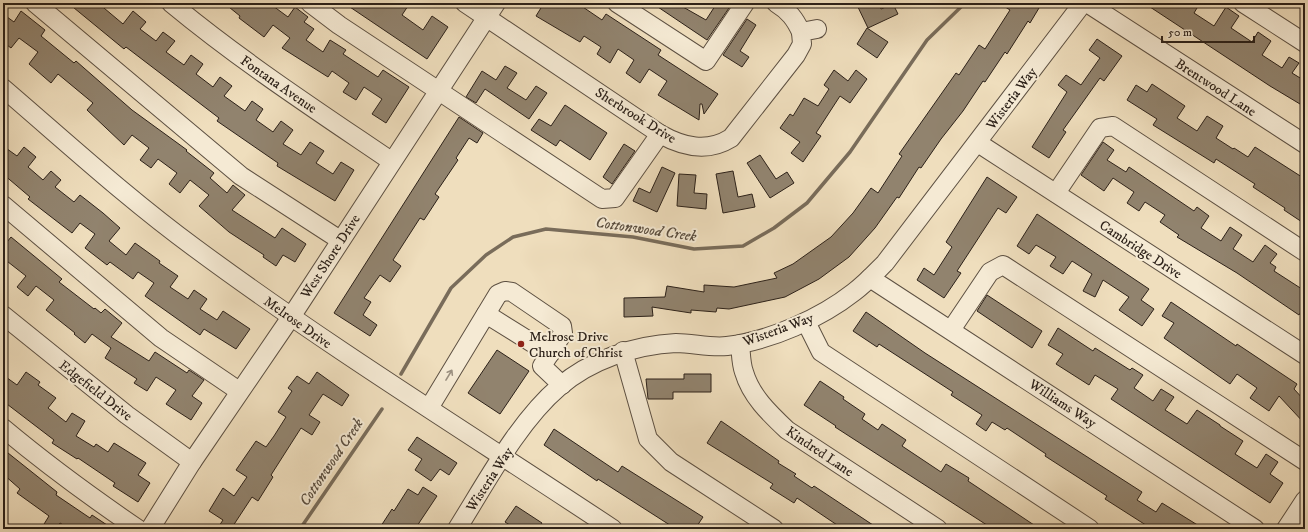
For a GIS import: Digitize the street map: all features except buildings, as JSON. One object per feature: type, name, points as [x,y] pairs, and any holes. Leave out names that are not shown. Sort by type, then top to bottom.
[{"type":"street","points":[[35,3],[241,176],[340,240]]},
{"type":"street","name":"Fontana Avenue","points":[[171,3],[206,32],[283,88],[391,161]]},
{"type":"street","points":[[310,3],[338,25],[602,200],[615,198],[660,134]]},
{"type":"street","name":"Sherbrook Drive","points":[[465,3],[491,10],[660,134],[674,142],[698,148],[716,145],[731,138],[796,55],[802,44],[809,30],[795,20],[787,10],[776,3]]},
{"type":"street","points":[[617,3],[706,61],[745,3]]},
{"type":"street","name":"Wisteria Way","points":[[457,529],[503,456],[531,417],[562,384],[579,373],[623,352],[650,346],[677,343],[726,346],[740,344],[806,322],[839,303],[870,278],[885,263],[978,143],[1083,3]]},
{"type":"street","name":"Brentwood Lane","points":[[1087,3],[1305,144]]},
{"type":"street","points":[[1243,3],[1305,43]]},
{"type":"street","name":"West Shore Drive","points":[[150,529],[192,462],[290,317],[491,10]]},
{"type":"street","name":"Melrose Drive","points":[[3,88],[161,221],[290,317],[362,366],[503,456],[613,529]]},
{"type":"street","points":[[1056,194],[1100,128],[1113,126],[1305,252]]},
{"type":"street","name":"Cambridge Drive","points":[[978,143],[1305,355]]},
{"type":"street","points":[[3,205],[161,338],[240,392]]},
{"type":"street","points":[[951,330],[990,272],[1003,265],[1305,461]]},
{"type":"street","name":"Williams Way","points":[[870,278],[1255,529]]},
{"type":"street","points":[[429,408],[501,292],[512,292],[562,326],[563,333],[542,366],[562,384]]},
{"type":"street","points":[[486,314],[550,354]]},
{"type":"street","name":"Edgefield Drive","points":[[3,315],[127,415],[192,462]]},
{"type":"street","points":[[806,322],[821,352],[1090,529]]},
{"type":"street","name":"Kindred Lane","points":[[740,344],[744,372],[753,393],[766,411],[787,430],[938,529]]},
{"type":"street","points":[[623,352],[648,439],[671,462],[774,529]]},
{"type":"street","points":[[3,428],[40,459],[95,500],[138,529]]},
{"type":"street","points":[[1286,529],[1305,500]]},
{"type":"waterway","name":"Cottonwood Creek","points":[[401,374],[451,288],[486,255],[513,237],[546,229],[633,237],[694,249],[743,246],[774,228],[807,203],[850,152],[927,40],[965,3]]},
{"type":"waterway","name":"Cottonwood Creek","points":[[300,529],[382,409]]},
{"type":"place","name":"Melrose Drive Church of Christ","points":[[521,344]]}]
